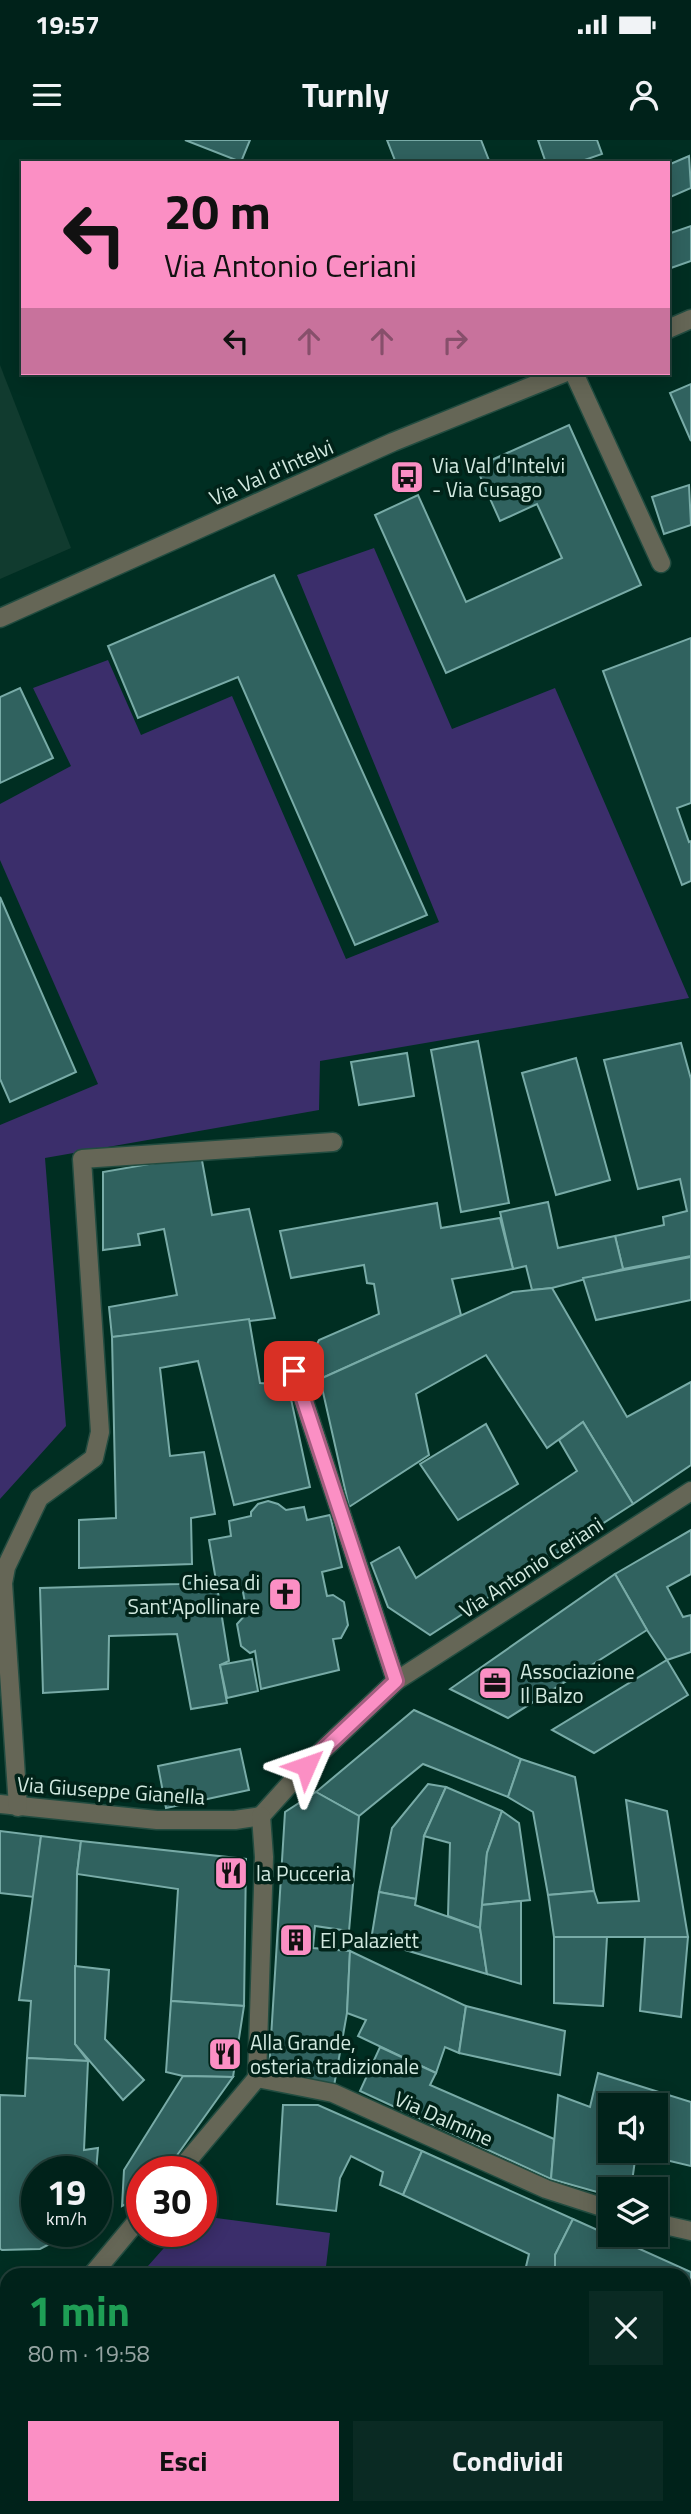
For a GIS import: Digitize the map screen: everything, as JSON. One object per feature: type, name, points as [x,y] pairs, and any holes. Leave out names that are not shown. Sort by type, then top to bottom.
[{"type":"street","points":[[670,328],[691,319]]},
{"type":"street","name":"Via Val d'Intelvi","points":[[0,618],[393,442],[559,375]]},
{"type":"street","points":[[575,375],[661,563]]},
{"type":"street","points":[[9,1806],[3,1583],[6,1567],[39,1498],[94,1458],[100,1432],[82,1159],[334,1142]]},
{"type":"street","points":[[294,1371],[396,1681]]},
{"type":"street","name":"Via Antonio Ceriani","points":[[261,1816],[306,1766],[396,1681],[691,1491]]},
{"type":"street","name":"Via Giuseppe Gianella","points":[[9,1806],[157,1821],[235,1820],[261,1816]]},
{"type":"street","points":[[191,2156],[257,2078],[264,1857],[261,1816]]},
{"type":"street","name":"Via Dalmine","points":[[257,2078],[333,2093],[546,2189],[598,2206]]},
{"type":"street","points":[[668,2226],[691,2231]]},
{"type":"street","points":[[98,2268],[126,2234]]},
{"type":"shaded area","points":[[0,365],[71,548],[0,579]]},
{"type":"shaded area","points":[[374,548],[452,729],[555,688],[689,998],[320,1061],[319,1110],[45,1158],[66,1426],[0,1499],[0,1125],[98,1084],[0,860],[0,804],[71,766],[33,688],[108,660],[141,735],[232,696],[346,959],[439,922],[297,575]]},
{"type":"shaded area","points":[[217,2218],[330,2233],[326,2268],[146,2268],[165,2247],[217,2247]]},
{"type":"building","points":[[185,140],[250,140],[241,161]]},
{"type":"building","points":[[387,140],[481,140],[489,161],[395,161]]},
{"type":"building","points":[[538,140],[597,140],[602,154],[582,161],[545,161]]},
{"type":"building","points":[[689,156],[691,188],[670,197],[670,164]]},
{"type":"building","points":[[691,226],[691,261],[670,268],[670,233]]},
{"type":"building","points":[[691,384],[691,441],[670,393]]},
{"type":"building","points":[[569,425],[641,585],[446,673],[375,515],[418,495],[466,602],[562,558],[537,504],[500,521],[476,467]]},
{"type":"building","points":[[689,485],[691,525],[664,534],[652,497]]},
{"type":"building","points":[[274,575],[427,915],[355,945],[238,677],[138,718],[108,646]]},
{"type":"building","points":[[691,638],[691,803],[677,808],[689,842],[691,841],[691,881],[682,885],[603,671]]},
{"type":"building","points":[[20,688],[53,758],[0,783],[0,697]]},
{"type":"building","points":[[0,897],[76,1072],[10,1102],[0,1079]]},
{"type":"building","points":[[478,1041],[509,1203],[461,1212],[431,1050]]},
{"type":"building","points":[[681,1043],[691,1079],[691,1256],[623,1269],[615,1236],[664,1225],[663,1217],[687,1211],[680,1179],[638,1189],[604,1060]]},
{"type":"building","points":[[407,1053],[414,1096],[359,1105],[351,1062]]},
{"type":"building","points":[[576,1058],[610,1180],[556,1195],[522,1073]]},
{"type":"building","points":[[201,1155],[212,1215],[249,1209],[275,1318],[112,1337],[109,1307],[177,1295],[164,1229],[138,1234],[140,1245],[103,1250],[103,1172]]},
{"type":"building","points":[[548,1202],[558,1248],[615,1236],[623,1269],[552,1288],[532,1290],[526,1266],[513,1269],[500,1212]]},
{"type":"building","points":[[437,1203],[441,1228],[500,1218],[513,1269],[452,1279],[461,1315],[320,1379],[310,1358],[319,1340],[379,1314],[374,1284],[367,1283],[364,1265],[291,1278],[280,1231]]},
{"type":"building","points":[[691,1257],[691,1300],[596,1320],[583,1278]]},
{"type":"building","points":[[552,1288],[627,1417],[691,1382],[691,1465],[633,1504],[583,1422],[547,1448],[486,1355],[416,1394],[429,1455],[349,1507],[320,1379],[513,1292]]},
{"type":"building","points":[[249,1319],[260,1383],[288,1385],[310,1487],[234,1505],[198,1361],[160,1368],[170,1456],[204,1452],[215,1514],[191,1518],[192,1564],[79,1568],[79,1520],[116,1518],[112,1337]]},
{"type":"building","points":[[583,1422],[633,1504],[430,1635],[388,1607],[371,1563],[399,1547],[416,1578],[577,1471],[559,1440]]},
{"type":"building","points":[[486,1424],[518,1484],[458,1520],[420,1464]]},
{"type":"building","name":"Chiesa di Sant'Apollinare","points":[[268,1501],[286,1510],[304,1507],[307,1520],[330,1515],[342,1567],[322,1572],[327,1596],[333,1595],[344,1602],[348,1625],[341,1638],[333,1639],[339,1670],[261,1689],[255,1651],[250,1653],[241,1646],[237,1624],[247,1613],[242,1587],[218,1592],[209,1540],[231,1536],[229,1521],[251,1516],[258,1504]]},
{"type":"building","points":[[691,1530],[691,1574],[667,1587],[683,1617],[691,1615],[691,1652],[667,1660],[615,1574]]},
{"type":"building","points":[[615,1574],[647,1630],[508,1718],[450,1689]]},
{"type":"building","points":[[216,1580],[229,1661],[220,1665],[227,1703],[191,1709],[177,1634],[109,1636],[108,1689],[43,1693],[40,1588],[179,1584]]},
{"type":"building","points":[[252,1659],[258,1691],[227,1698],[220,1665]]},
{"type":"building","points":[[667,1660],[688,1695],[594,1753],[552,1730]]},
{"type":"building","points":[[414,1710],[521,1759],[508,1797],[423,1764],[359,1816],[316,1792]]},
{"type":"building","points":[[240,1749],[249,1790],[166,1808],[158,1766]]},
{"type":"building","points":[[521,1759],[575,1777],[594,1891],[548,1895],[533,1812],[508,1797]]},
{"type":"building","points":[[428,1784],[446,1787],[424,1836],[416,1899],[379,1892],[392,1828]]},
{"type":"building","points":[[446,1787],[502,1811],[487,1853],[480,1928],[448,1916],[450,1843],[424,1836]]},
{"type":"building","name":"El Palaziett","points":[[316,1792],[359,1816],[349,1931],[315,1926],[313,1948],[350,1951],[347,2013],[334,2086],[269,2070],[285,1812]]},
{"type":"building","points":[[626,1800],[667,1811],[688,1937],[554,1937],[548,1895],[594,1891],[598,1903],[639,1901]]},
{"type":"building","points":[[502,1811],[519,1823],[530,1900],[482,1905],[487,1853]]},
{"type":"building","points":[[0,1831],[41,1836],[34,1897],[0,1893]]},
{"type":"building","points":[[41,1836],[81,1841],[77,1874],[75,2044],[88,2061],[27,2058],[31,2001],[19,2000]]},
{"type":"building","points":[[81,1841],[246,1859],[244,2006],[171,2001],[178,1889],[77,1874]]},
{"type":"building","points":[[379,1892],[416,1899],[415,1905],[480,1928],[487,1974],[371,1940]]},
{"type":"building","points":[[521,1901],[521,1984],[487,1974],[480,1928],[482,1905]]},
{"type":"building","points":[[554,1937],[607,1937],[603,2006],[554,2003]]},
{"type":"building","points":[[645,1937],[688,1937],[681,2017],[640,2011]]},
{"type":"building","points":[[350,1951],[466,2006],[459,2053],[445,2047],[436,2073],[358,2036],[366,2020],[347,2013]]},
{"type":"building","points":[[75,1966],[109,1970],[105,2039],[144,2080],[123,2100],[75,2044]]},
{"type":"building","points":[[171,2001],[244,2006],[233,2077],[183,2076],[166,2072]]},
{"type":"building","points":[[466,2006],[565,2031],[560,2075],[459,2053]]},
{"type":"building","points":[[380,2047],[436,2073],[430,2085],[554,2139],[551,2179],[360,2091]]},
{"type":"building","points":[[27,2058],[88,2061],[84,2150],[98,2148],[97,2156],[21,2156],[21,2247],[44,2247],[2,2250],[0,2095],[25,2096]]},
{"type":"building","points":[[598,2073],[662,2093],[598,2093],[598,2163],[635,2163],[633,2177],[598,2177],[598,2192],[551,2179],[558,2095],[590,2107]]},
{"type":"building","points":[[183,2076],[233,2077],[176,2156],[133,2156]]},
{"type":"building","points":[[668,2095],[691,2102],[691,2166],[668,2161]]},
{"type":"building","points":[[283,2105],[318,2105],[422,2151],[403,2195],[380,2185],[383,2172],[351,2156],[340,2178],[336,2211],[277,2204]]},
{"type":"building","points":[[422,2151],[573,2219],[555,2255],[555,2268],[526,2268],[529,2254],[403,2195]]},
{"type":"building","points":[[126,2167],[126,2204],[122,2206]]},
{"type":"building","points":[[573,2219],[598,2230],[598,2247],[635,2247],[682,2268],[555,2268],[555,2255]]},
{"type":"place","name":"Via Val d'Intelvi - Via Cusago","points":[[407,477]]},
{"type":"place","name":"Chiesa di Sant'Apollinare","points":[[285,1594]]},
{"type":"place","name":"Associazione Il Balzo","points":[[495,1683]]},
{"type":"place","name":"la Pucceria","points":[[231,1873]]},
{"type":"place","name":"El Palaziett","points":[[296,1940]]},
{"type":"place","name":"Alla Grande, osteria tradizionale","points":[[225,2054]]},
{"type":"route","points":[[294,1371],[396,1681],[306,1766]]}]
